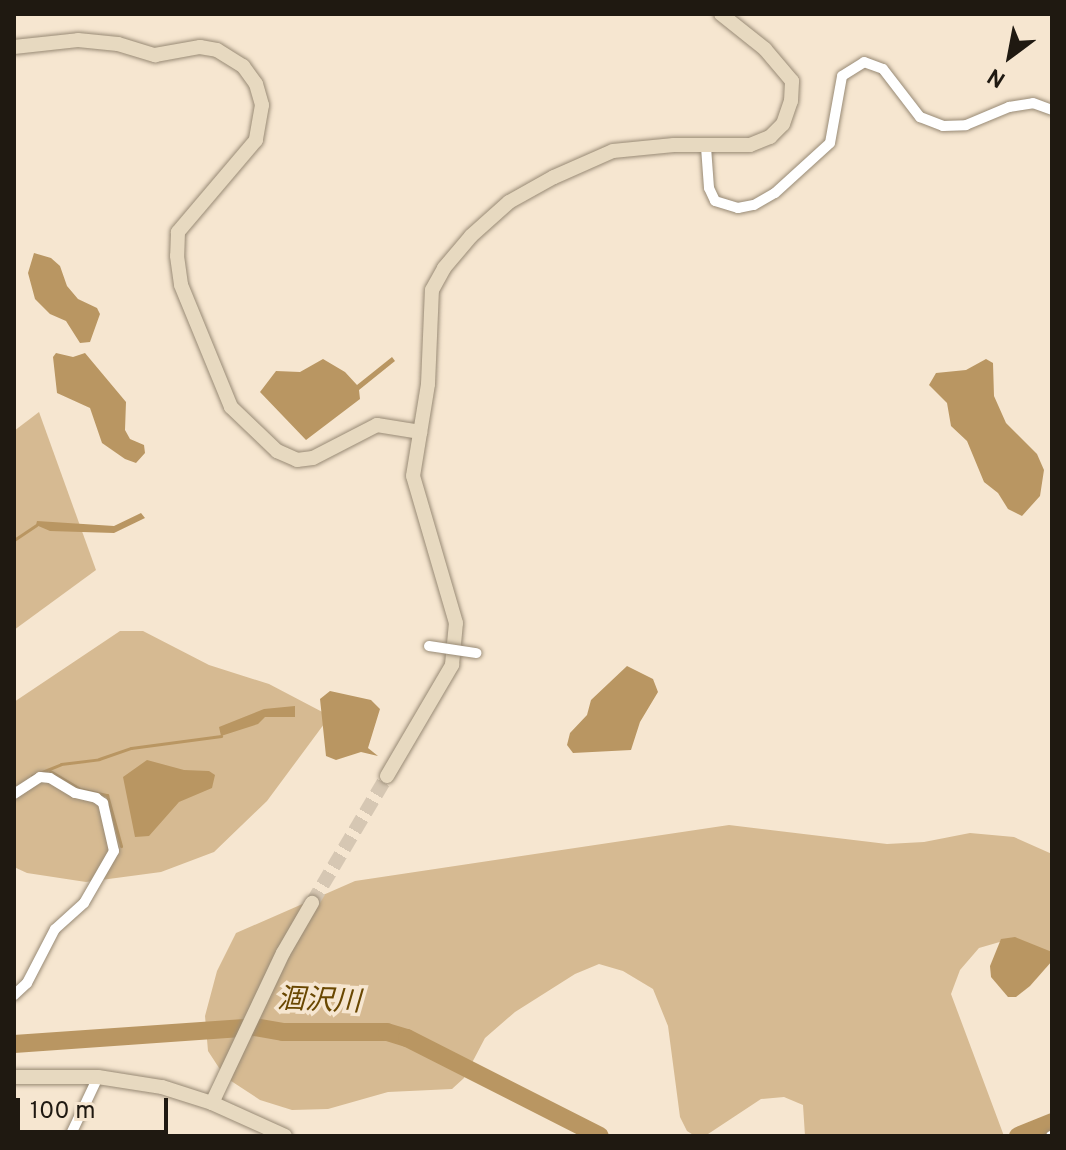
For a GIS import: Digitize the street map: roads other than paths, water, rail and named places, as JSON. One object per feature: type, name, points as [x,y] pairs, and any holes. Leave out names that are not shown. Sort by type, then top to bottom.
[{"type":"street","points":[[387,776],[452,665],[456,623],[413,476],[428,384],[432,290],[444,268],[471,236],[509,202],[554,177],[613,151],[674,145],[750,145],[770,137],[783,124],[791,101],[792,81],[765,49],[721,14]]},
{"type":"street","points":[[14,47],[78,40],[118,44],[155,55],[200,47],[217,50],[243,66],[256,84],[262,105],[256,140],[178,232],[177,256],[181,285],[231,407],[277,451],[297,460],[313,458],[377,425],[420,432]]},
{"type":"street","points":[[706,147],[709,188],[715,201],[738,208],[754,205],[775,193],[830,143],[835,128],[836,94],[842,76],[864,62],[883,69],[920,117],[943,126],[966,125],[1009,107],[1033,103],[1052,110]]},
{"type":"street","points":[[429,646],[476,653]]},
{"type":"street","points":[[14,794],[40,777],[50,778],[75,793],[96,798],[103,803],[114,851],[84,903],[55,929],[27,983],[14,995]]},
{"type":"street","points":[[212,1103],[283,953],[312,903]]},
{"type":"street","points":[[14,1077],[98,1077],[162,1087],[212,1103],[285,1136]]},
{"type":"street","points":[[73,1136],[71,1134],[98,1077]]},
{"type":"waterway","points":[[14,540],[36,525]]},
{"type":"waterway","points":[[32,776],[61,764],[99,759],[131,748],[221,736]]},
{"type":"waterway","points":[[50,771],[80,789],[107,795],[121,846]]},
{"type":"waterway","name":"涸沢川","points":[[14,1044],[255,1027],[283,1032],[387,1032],[407,1038],[600,1136]]},
{"type":"waterway","name":"涸沢川","points":[[1018,1136],[1052,1122]]},
{"type":"tunnel","points":[[312,903],[387,776]]}]
